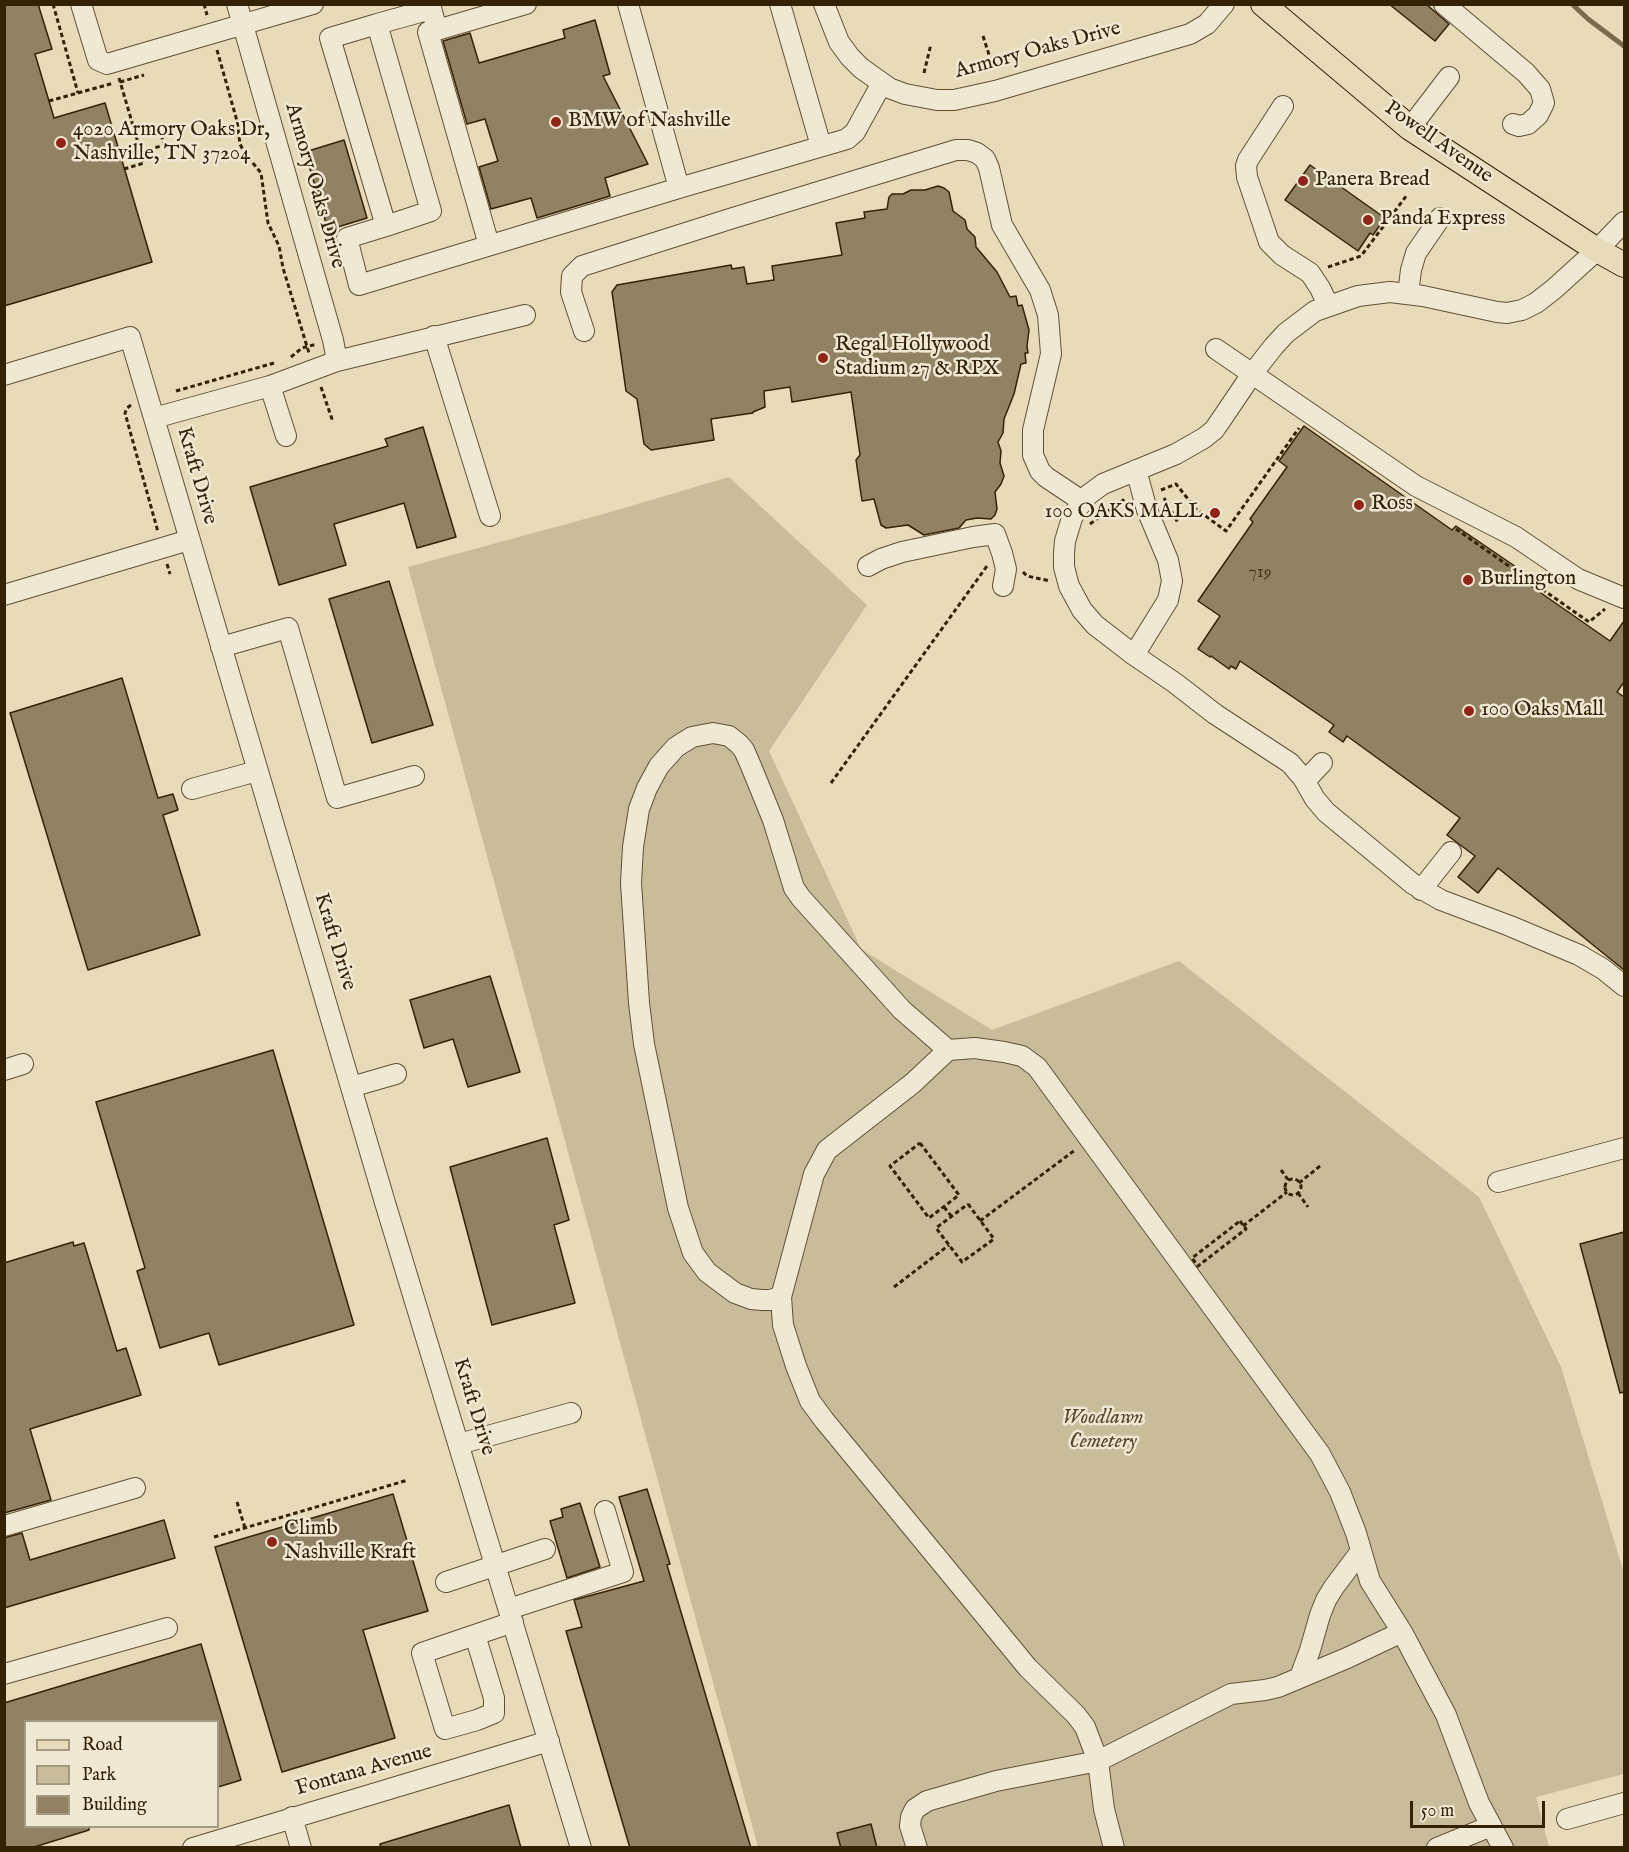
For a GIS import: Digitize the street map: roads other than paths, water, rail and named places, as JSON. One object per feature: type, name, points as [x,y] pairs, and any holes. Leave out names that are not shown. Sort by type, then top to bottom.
[{"type":"main road","name":"Powell Avenue","points":[[1263,4],[1410,128],[1597,250],[1624,265]]},
{"type":"street","points":[[81,4],[98,60],[106,64],[313,4]]},
{"type":"street","name":"Armory Oaks Drive","points":[[237,4],[333,339],[337,361]]},
{"type":"street","points":[[489,245],[428,32],[526,4]]},
{"type":"street","points":[[628,4],[679,188]]},
{"type":"street","points":[[780,4],[821,146]]},
{"type":"street","name":"Armory Oaks Drive","points":[[824,4],[839,42],[849,57],[861,68],[882,83],[904,94],[922,98],[954,100],[1190,34],[1207,24],[1224,4]]},
{"type":"street","points":[[1444,4],[1526,73],[1540,89],[1544,103],[1538,115],[1528,124],[1519,126],[1513,124]]},
{"type":"street","points":[[386,226],[330,39],[430,7],[437,30]]},
{"type":"street","points":[[377,24],[431,211],[346,238],[359,285],[852,137],[882,83]]},
{"type":"street","points":[[1410,128],[1449,77]]},
{"type":"street","points":[[1283,106],[1248,160],[1247,177],[1269,242],[1282,255],[1310,273],[1328,305]]},
{"type":"street","points":[[584,331],[571,292],[572,276],[582,266],[956,150],[977,153],[985,159],[989,168],[1002,225],[1040,290],[1048,315],[1051,354],[1033,430],[1033,455],[1040,471],[1046,477],[1082,501]]},
{"type":"street","points":[[1408,294],[1410,270],[1416,253],[1440,218]]},
{"type":"street","points":[[1624,222],[1597,250],[1545,296],[1529,307],[1515,312],[1488,311],[1408,294],[1374,293],[1328,305],[1300,321],[1286,333],[1252,374],[1214,430],[1176,454],[1103,484],[1082,501],[1072,518],[1065,541],[1064,567],[1069,586],[1077,603],[1088,618],[1215,714],[1290,763],[1326,812],[1421,890],[1579,955],[1603,969],[1624,986]]},
{"type":"street","name":"Kraft Drive","points":[[525,315],[337,361],[270,386],[154,418],[351,1087],[581,1848]]},
{"type":"street","points":[[434,336],[490,516]]},
{"type":"street","points":[[4,375],[130,337],[154,418]]},
{"type":"street","points":[[1216,349],[1416,486],[1516,537],[1578,579],[1624,598]]},
{"type":"street","points":[[270,386],[286,436]]},
{"type":"street","points":[[1134,655],[1168,600],[1172,581],[1168,560],[1147,510],[1136,470]]},
{"type":"street","points":[[868,566],[902,552],[995,534],[996,563],[1005,578],[1003,585]]},
{"type":"street","points":[[4,595],[189,540]]},
{"type":"street","points":[[221,647],[288,628],[337,798],[414,776]]},
{"type":"street","points":[[781,1297],[762,1300],[735,1293],[707,1272],[693,1252],[678,1208],[644,1044],[631,883],[633,847],[639,809],[647,788],[659,766],[676,747],[692,737],[713,733],[729,736],[739,744],[752,766],[773,820],[794,888],[903,1010],[948,1050]]},
{"type":"street","points":[[1305,781],[1322,763]]},
{"type":"street","points":[[192,789],[257,771]]},
{"type":"street","points":[[1421,890],[1450,852]]},
{"type":"street","points":[[1114,1848],[1104,1809],[1098,1761],[1085,1727],[1076,1715],[1028,1668],[824,1420],[810,1401],[783,1325],[781,1297],[814,1174],[827,1150],[913,1083],[948,1050],[975,1048],[1022,1056],[1037,1067],[1320,1454],[1340,1492],[1356,1533],[1370,1581],[1402,1632],[1446,1715],[1479,1803],[1503,1848]]},
{"type":"street","points":[[4,1070],[23,1064]]},
{"type":"street","points":[[351,1087],[396,1074]]},
{"type":"street","points":[[1497,1182],[1624,1148]]},
{"type":"street","points":[[459,1444],[571,1413]]},
{"type":"street","points":[[4,1526],[135,1488]]},
{"type":"street","points":[[475,1635],[494,1698],[494,1713],[445,1729],[422,1653],[475,1635],[511,1615],[623,1572],[605,1511]]},
{"type":"street","points":[[446,1582],[544,1550]]},
{"type":"street","points":[[1300,1677],[1326,1600],[1361,1551]]},
{"type":"street","points":[[4,1674],[167,1628]]},
{"type":"street","points":[[917,1848],[910,1826],[911,1817],[915,1809],[927,1801],[996,1781],[1098,1761],[1231,1694],[1266,1690],[1347,1658],[1402,1632]]},
{"type":"street","name":"Fontana Avenue","points":[[193,1848],[549,1741]]},
{"type":"street","points":[[1567,1819],[1624,1803]]},
{"type":"street","points":[[292,1817],[301,1848]]},
{"type":"street","points":[[1437,1848],[1491,1826]]},
{"type":"waterway","points":[[1572,4],[1624,46]]},
{"type":"place","name":"BMW of Nashville","points":[[556,122]]},
{"type":"place","name":"4020 Armory Oaks Dr, Nashville, TN 37204","points":[[61,143]]},
{"type":"place","name":"Panera Bread","points":[[1303,181]]},
{"type":"place","name":"Panda Express","points":[[1368,220]]},
{"type":"place","name":"Regal Hollywood Stadium 27 & RPX","points":[[823,358]]},
{"type":"place","name":"Ross","points":[[1359,505]]},
{"type":"place","name":"100 OAKS MALL","points":[[1215,513]]},
{"type":"place","name":"Burlington","points":[[1468,580]]},
{"type":"place","name":"100 Oaks Mall","points":[[1469,711]]},
{"type":"place","name":"Climb Nashville Kraft","points":[[272,1542]]},
{"type":"park label","name":"Woodlawn Cemetery","points":[[1103,1431]]}]
